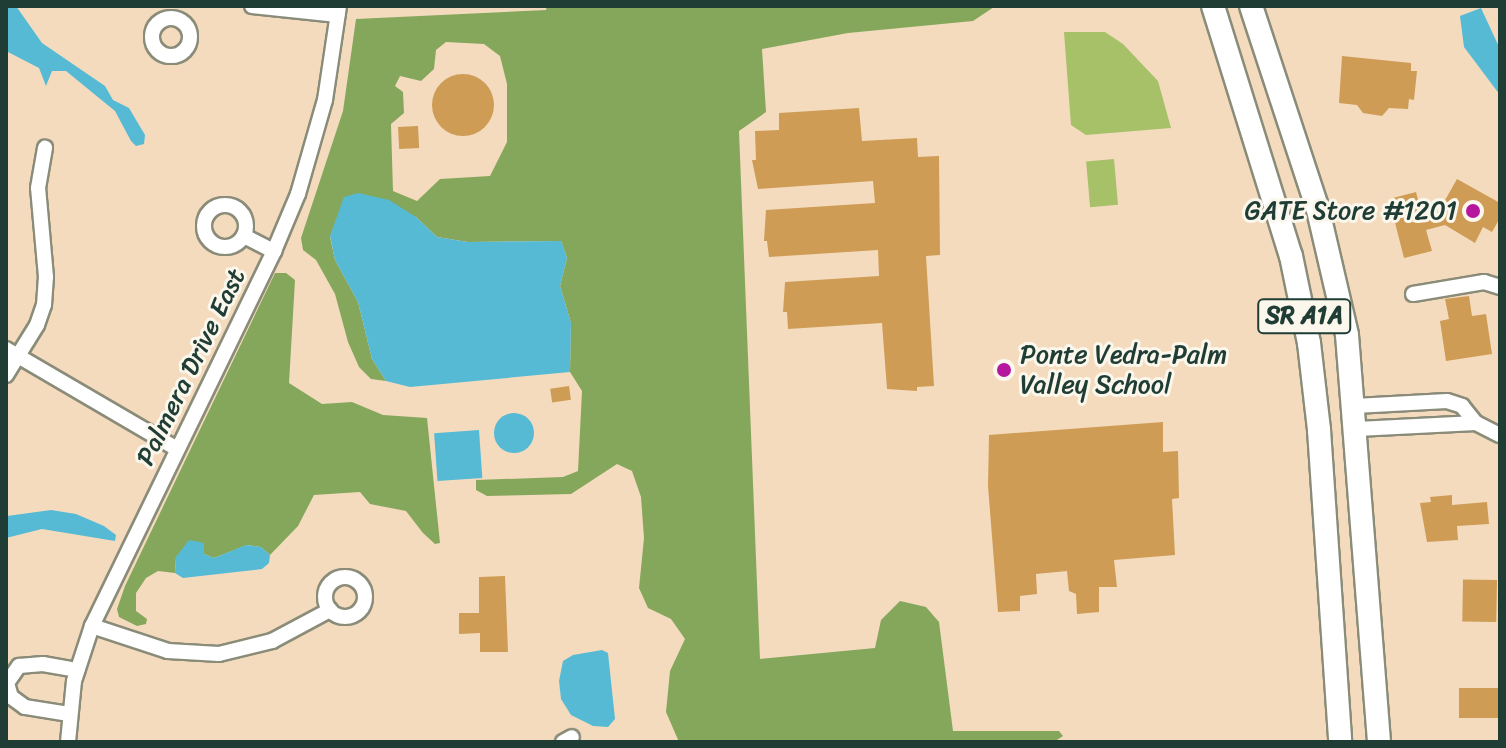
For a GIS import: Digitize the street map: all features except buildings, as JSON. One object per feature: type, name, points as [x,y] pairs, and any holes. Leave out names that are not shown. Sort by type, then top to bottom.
[{"type":"main road","name":"SR A1A","points":[[1213,6],[1291,256],[1309,343],[1319,430],[1340,742]]},
{"type":"main road","name":"SR A1A","points":[[1251,6],[1328,245],[1347,335],[1357,429],[1379,742]]},
{"type":"street","points":[[252,6],[339,10]]},
{"type":"street","name":"Palmera Drive East","points":[[68,742],[69,714],[77,670],[92,626],[274,251],[310,157],[325,100],[339,10]]},
{"type":"street","points":[[6,375],[12,353],[39,318],[46,291],[38,188],[45,148]]},
{"type":"street","points":[[244,236],[274,251]]},
{"type":"street","points":[[1413,294],[1484,282],[1500,287]]},
{"type":"street","points":[[12,353],[177,449]]},
{"type":"street","points":[[1355,406],[1447,401],[1462,406],[1476,423],[1500,435]]},
{"type":"street","points":[[1357,429],[1476,423]]},
{"type":"street","points":[[92,626],[168,651],[219,654],[272,641],[330,610]]},
{"type":"street","points":[[69,714],[25,707],[11,697],[7,683],[19,666],[43,664],[77,670]]},
{"type":"green space","points":[[547,6],[994,7],[973,21],[848,33],[762,49],[766,112],[739,131],[760,659],[875,648],[881,620],[900,601],[926,607],[939,622],[953,731],[1059,731],[1063,736],[1057,740],[1001,742],[679,742],[666,712],[670,671],[685,639],[671,619],[648,608],[639,588],[644,538],[641,497],[632,471],[617,464],[571,494],[487,496],[476,490],[476,480],[563,477],[578,471],[582,391],[570,372],[571,323],[560,286],[567,258],[561,241],[468,242],[437,237],[416,217],[345,197],[330,237],[335,260],[358,302],[372,359],[386,381],[371,379],[359,367],[348,342],[335,294],[316,260],[303,250],[301,238],[343,111],[356,19],[546,10]],"holes":[[[446,42],[484,44],[500,56],[507,84],[507,142],[490,176],[440,179],[417,201],[393,191],[391,124],[404,113],[403,92],[395,86],[400,76],[421,81],[434,69],[436,50]]]},
{"type":"green space","points":[[1064,32],[1105,32],[1123,44],[1158,81],[1171,128],[1086,135],[1071,125]]},
{"type":"green space","points":[[1114,159],[1118,205],[1090,207],[1086,161]]},
{"type":"green space","points":[[275,273],[286,273],[295,280],[289,383],[322,404],[352,402],[383,415],[427,418],[440,543],[435,544],[423,533],[406,511],[370,504],[360,492],[314,495],[298,526],[270,555],[261,547],[247,545],[214,558],[204,554],[176,557],[175,573],[158,571],[146,578],[136,593],[136,611],[147,619],[146,624],[137,626],[119,617],[117,609],[125,586]]},
{"type":"water","points":[[6,6],[16,6],[42,43],[105,86],[113,100],[129,108],[145,135],[144,144],[136,146],[115,111],[66,71],[52,71],[46,86],[39,68],[6,51]]},
{"type":"water","points":[[1481,8],[1500,49],[1500,95],[1464,47],[1460,16]]},
{"type":"water","points":[[358,193],[389,200],[416,217],[437,237],[468,242],[561,241],[567,258],[560,286],[571,323],[570,372],[410,387],[386,381],[372,359],[358,302],[335,260],[330,236],[344,197]]},
{"type":"water","points":[[514,413],[528,419],[534,433],[528,447],[514,453],[500,447],[494,433],[500,419]]},
{"type":"water","points":[[479,430],[482,478],[437,481],[434,433]]},
{"type":"water","points":[[51,510],[76,514],[104,526],[116,535],[115,541],[42,529],[6,538],[7,516]]},
{"type":"water","points":[[189,540],[204,543],[204,554],[214,558],[246,545],[261,547],[270,555],[269,563],[262,569],[183,578],[175,573],[176,557]]},
{"type":"water","points":[[602,650],[608,653],[615,719],[608,727],[593,726],[571,715],[561,699],[559,681],[563,661],[573,655]]},
{"type":"place","name":"GATE Store #1201","points":[[1473,211]]},
{"type":"place","name":"Ponte Vedra-Palm Valley School","points":[[1004,370]]}]
